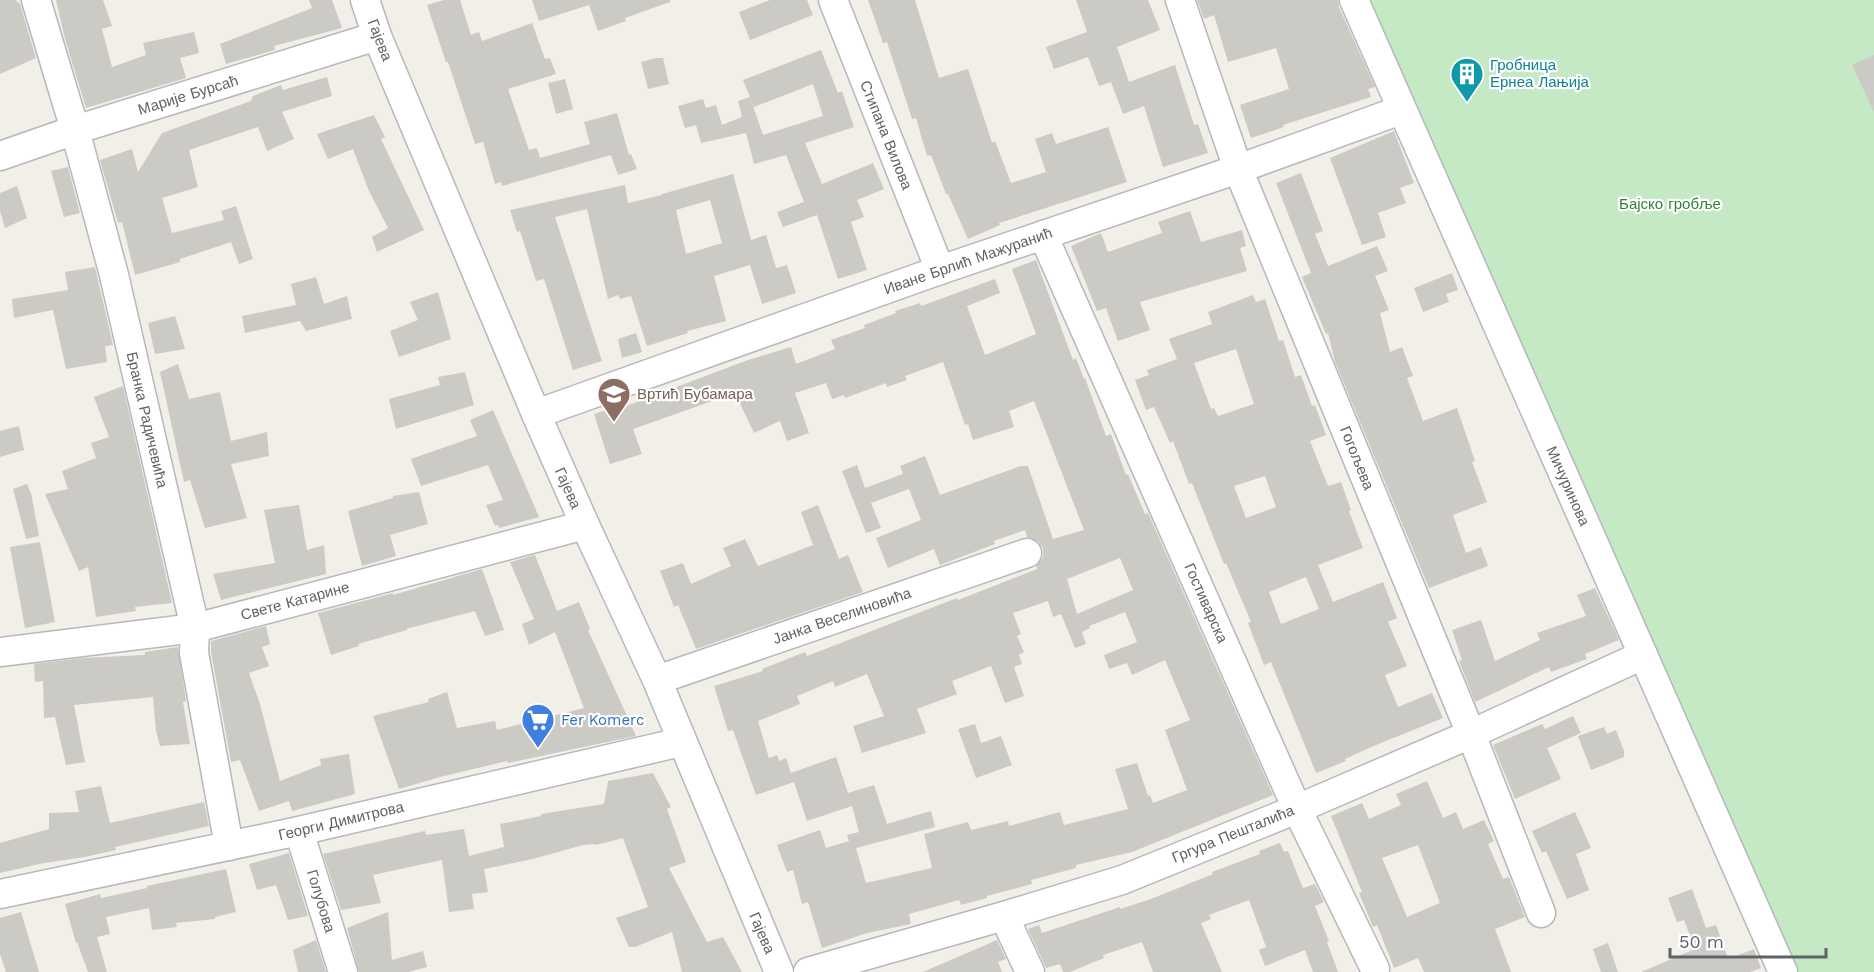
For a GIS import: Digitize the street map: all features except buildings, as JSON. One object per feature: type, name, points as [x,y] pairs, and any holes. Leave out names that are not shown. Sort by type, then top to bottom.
[{"type":"street","name":"Бранка Радичевића","points":[[36,0],[75,130],[114,275],[195,628],[194,653],[229,846]]},
{"type":"street","name":"Гајева","points":[[365,0],[377,36],[536,414],[657,680],[779,972]]},
{"type":"street","name":"Стипана Вилова","points":[[833,0],[940,270]]},
{"type":"street","name":"Гогољева","points":[[1180,0],[1238,169],[1471,734],[1541,913]]},
{"type":"street","name":"Мичуринова","points":[[1354,0],[1783,972]]},
{"type":"street","name":"Марије Бурсаћ","points":[[0,156],[75,130],[377,36]]},
{"type":"street","name":"Иване Брлић Мажуранић","points":[[536,414],[940,270],[1238,169],[1401,110]]},
{"type":"street","name":"Гостиварска","points":[[1043,235],[1297,809],[1375,969]]},
{"type":"street","name":"Свете Катарине","points":[[0,652],[195,628],[585,525]]},
{"type":"street","name":"Јанка Веселиновића","points":[[657,680],[1027,553]]},
{"type":"street","name":"Гргура Пешталића","points":[[808,972],[1122,880],[1297,809],[1471,734],[1643,655]]},
{"type":"street","name":"Георги Димитрова","points":[[0,894],[299,831],[681,742]]},
{"type":"street","name":"Голубова","points":[[299,831],[343,972]]},
{"type":"street","points":[[1004,916],[1030,972]]},
{"type":"green space","name":"Бајско гробље","points":[[1355,0],[1874,0],[1874,972],[1790,972]]},
{"type":"place","name":"Гробница Ернеа Лањија","points":[[1467,103]]},
{"type":"place","name":"Вртић Бубамара","points":[[614,423]]},
{"type":"place","name":"Fer Komerc","points":[[538,749]]}]
